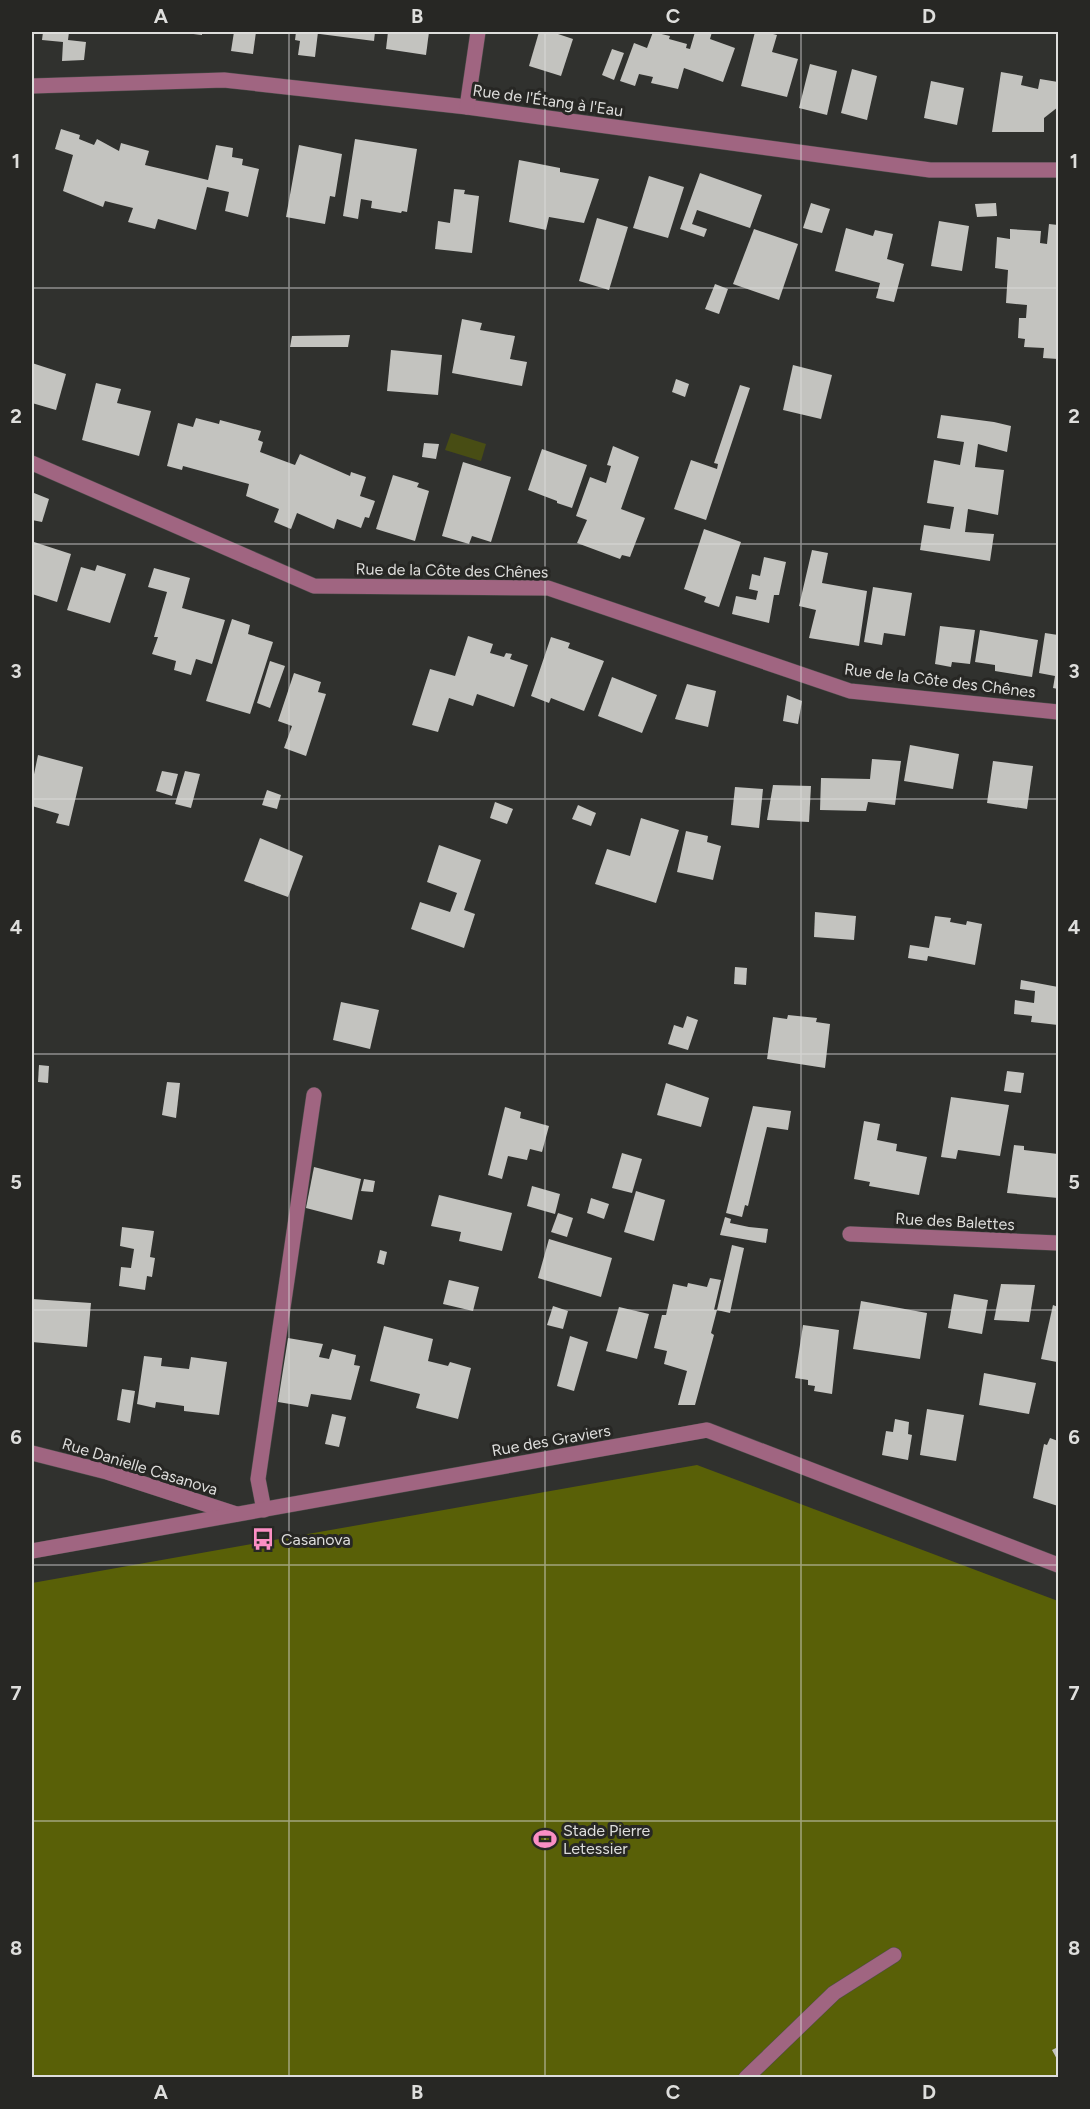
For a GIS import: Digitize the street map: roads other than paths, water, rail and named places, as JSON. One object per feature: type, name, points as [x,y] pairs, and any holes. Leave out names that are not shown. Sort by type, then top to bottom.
[{"type":"street","points":[[467,107],[478,32]]},
{"type":"street","name":"Rue de l'Étang à l'Eau","points":[[32,86],[224,80],[467,107],[930,170],[1059,170]]},
{"type":"street","name":"Rue de la Côte des Chênes","points":[[32,463],[314,586],[548,588],[850,692],[1059,712]]},
{"type":"street","points":[[264,1510],[258,1479],[314,1095]]},
{"type":"street","name":"Rue des Balettes","points":[[850,1234],[1059,1243]]},
{"type":"street","name":"Rue des Graviers","points":[[32,1551],[707,1430],[1059,1565]]},
{"type":"street","name":"Rue Danielle Casanova","points":[[32,1452],[107,1472],[239,1515]]},
{"type":"street","points":[[746,2078],[834,1993],[894,1955]]},
{"type":"place","name":"Casanova","points":[[263,1539]]},
{"type":"place","name":"Stade Pierre Letessier","points":[[545,1839]]}]
